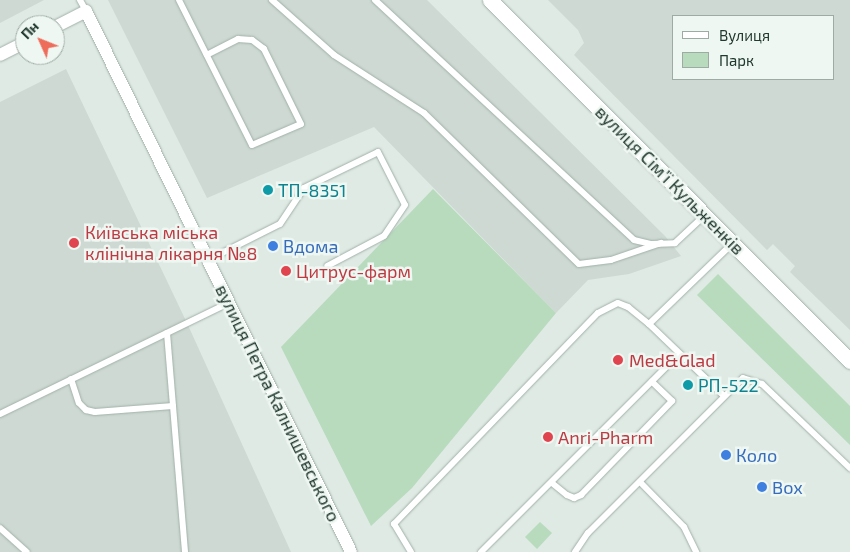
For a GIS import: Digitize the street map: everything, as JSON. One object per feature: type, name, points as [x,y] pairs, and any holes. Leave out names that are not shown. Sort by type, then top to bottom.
[{"type":"main road","name":"вулиця Сімʼї Кульженків","points":[[490,0],[850,361]]},
{"type":"street","points":[[65,20],[83,6]]},
{"type":"street","name":"вулиця Петра Калнишевського","points":[[83,6],[351,552]]},
{"type":"street","points":[[0,54],[15,47]]},
{"type":"lane","points":[[179,0],[252,146],[300,124],[264,49],[252,40],[238,39],[207,55]]},
{"type":"lane","points":[[272,0],[334,54],[424,113],[579,264],[611,260],[661,243]]},
{"type":"lane","points":[[374,0],[634,240],[661,243],[675,242],[705,215]]},
{"type":"lane","points":[[208,260],[280,224],[304,188],[378,152],[405,205],[384,236],[328,266]]},
{"type":"lane","points":[[649,324],[733,243]]},
{"type":"lane","points":[[0,414],[229,303]]},
{"type":"lane","points":[[411,552],[394,524],[598,313],[618,303],[628,307],[649,324],[723,395]]},
{"type":"lane","points":[[167,333],[185,552]]},
{"type":"lane","points":[[481,552],[679,354]]},
{"type":"lane","points":[[575,552],[588,533],[640,482],[723,395],[743,378],[754,379],[850,468]]},
{"type":"lane","points":[[71,379],[79,403],[86,410],[96,412],[173,406]]},
{"type":"lane","points":[[552,483],[574,498],[581,495],[672,401],[652,382]]},
{"type":"lane","points":[[640,482],[684,527],[696,552]]},
{"type":"lane","points":[[0,528],[27,552]]},
{"type":"shaded area","points":[[0,0],[44,0],[15,15],[0,23]]},
{"type":"shaded area","points":[[108,0],[427,0],[665,236],[681,256],[629,274],[588,280],[556,313],[374,127],[207,198]]},
{"type":"shaded area","points":[[548,0],[850,0],[850,330],[790,272],[795,266],[773,244],[767,250],[574,55],[584,43],[578,30]]},
{"type":"shaded area","name":"Київська міська клінічна лікарня №8","points":[[66,69],[187,323],[291,552],[0,552],[0,102]]},
{"type":"green space","points":[[433,189],[556,313],[412,488],[371,526],[281,347]]},
{"type":"green space","points":[[718,274],[850,406],[850,445],[697,295]]},
{"type":"green space","points":[[540,522],[552,533],[537,549],[525,537]]},
{"type":"place","name":"ТП-8351","points":[[268,190]]},
{"type":"place","name":"Київська міська клінічна лікарня №8","points":[[74,243]]},
{"type":"place","name":"Вдома","points":[[273,246]]},
{"type":"place","name":"Цитрус-фарм","points":[[286,271]]},
{"type":"place","name":"Med&Glad","points":[[618,360]]},
{"type":"place","name":"РП-522","points":[[688,385]]},
{"type":"place","name":"Anri-Pharm","points":[[548,437]]},
{"type":"place","name":"Коло","points":[[726,455]]},
{"type":"place","name":"Box","points":[[762,487]]}]
